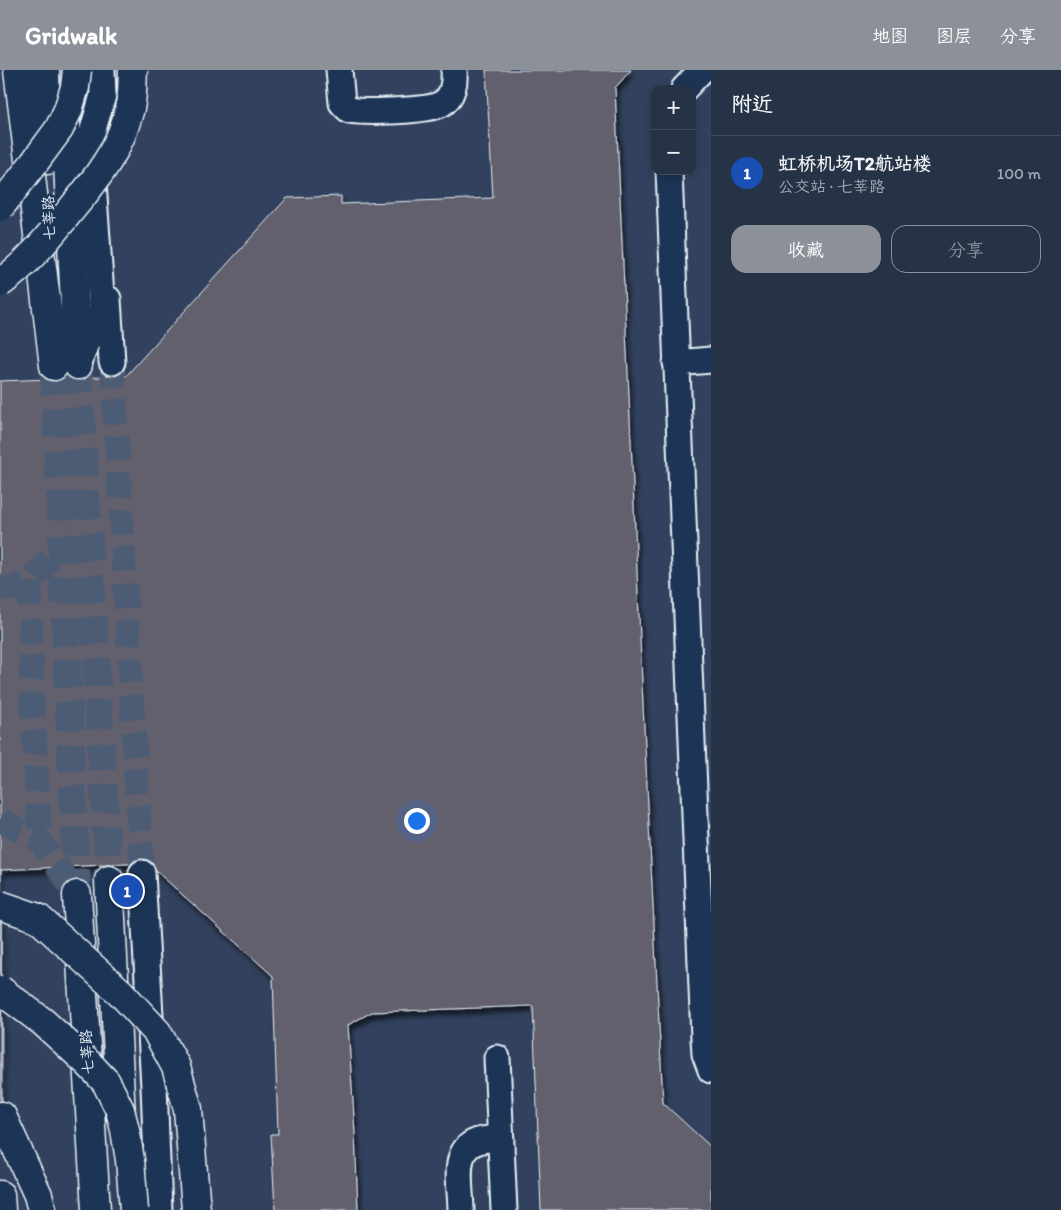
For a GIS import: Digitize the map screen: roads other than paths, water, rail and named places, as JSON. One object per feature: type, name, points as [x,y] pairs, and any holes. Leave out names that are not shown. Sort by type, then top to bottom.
[{"type":"main road","points":[[18,70],[66,366]]},
{"type":"main road","name":"七莘路","points":[[45,70],[66,366]]},
{"type":"main road","points":[[63,70],[66,366]]},
{"type":"main road","points":[[0,207],[59,129],[68,110],[75,87],[77,70]]},
{"type":"main road","points":[[0,283],[42,245],[101,172],[118,143],[130,107],[134,70]]},
{"type":"main road","points":[[109,880],[126,1210]]},
{"type":"main road","name":"七莘路","points":[[77,895],[96,1210]]},
{"type":"main road","points":[[0,905],[38,918],[121,993],[156,1032],[176,1067],[188,1109],[196,1210]]},
{"type":"main road","points":[[0,990],[43,1022],[106,1082],[120,1110],[125,1130],[130,1160],[134,1210]]},
{"type":"main road","points":[[2,1116],[38,1195],[42,1210]]},
{"type":"main road","points":[[0,1194],[1,1210]]},
{"type":"street","points":[[66,366],[88,338],[102,309],[90,140],[103,95],[102,70]]},
{"type":"street","points":[[339,70],[342,103],[349,110],[361,112],[424,108],[441,104],[452,94],[455,78],[454,70]]},
{"type":"street","points":[[688,85],[702,70]]},
{"type":"street","points":[[669,175],[676,363],[704,867],[704,1038],[711,1070]]},
{"type":"street","points":[[101,200],[112,362]]},
{"type":"street","points":[[676,363],[711,360]]},
{"type":"street","points":[[142,873],[159,1210]]},
{"type":"street","points":[[497,1058],[504,1210]]},
{"type":"street","points":[[461,1210],[460,1164],[467,1146],[477,1141],[501,1140]]},
{"type":"tunnel","points":[[112,362],[142,873]]},
{"type":"tunnel","points":[[78,365],[109,880]]},
{"type":"tunnel","points":[[54,366],[77,895]]},
{"type":"tunnel","points":[[0,588],[12,588],[30,582],[62,545]]},
{"type":"tunnel","points":[[30,582],[32,697],[40,840]]},
{"type":"tunnel","points":[[0,819],[40,840],[77,895]]},
{"type":"place","name":"虹桥机场T2航站楼","points":[[127,891]]}]
